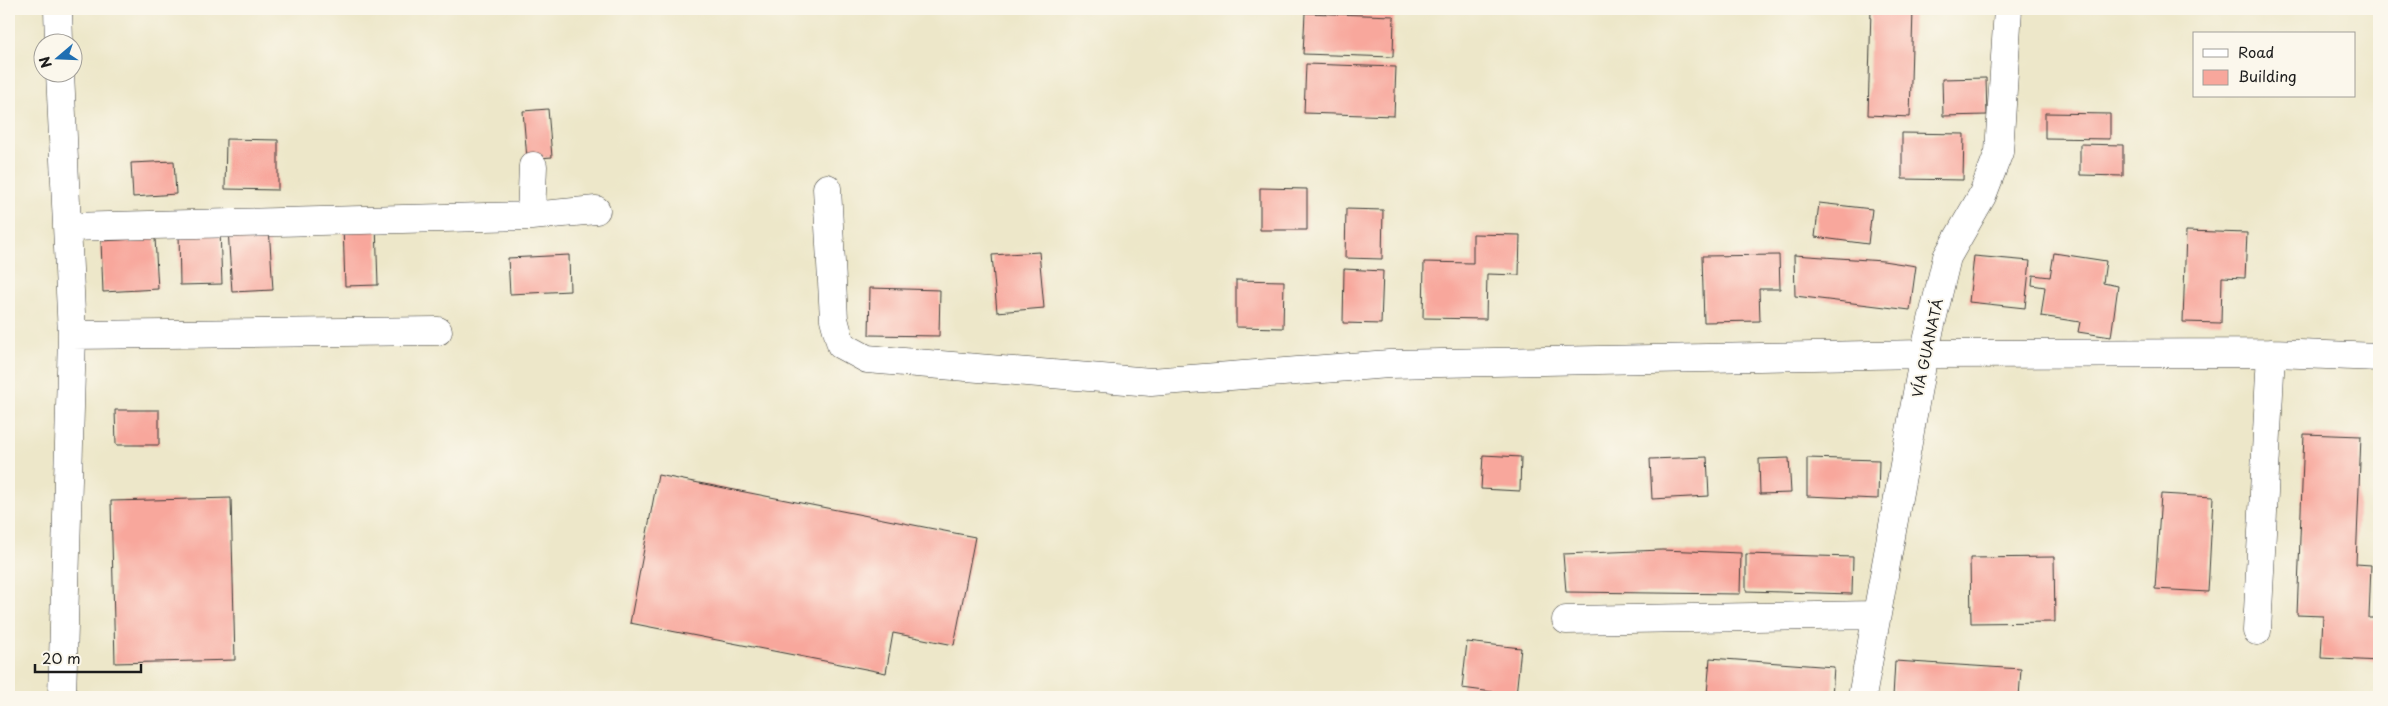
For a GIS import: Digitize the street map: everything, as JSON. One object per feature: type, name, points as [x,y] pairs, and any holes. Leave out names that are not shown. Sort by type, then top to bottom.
[{"type":"street","points":[[58,9],[59,32]]},
{"type":"street","name":"VÍA GUANATÁ","points":[[1862,697],[1924,354],[1947,257],[1982,196],[1999,152],[2008,9]]},
{"type":"street","points":[[60,82],[72,335],[62,697]]},
{"type":"street","points":[[531,216],[533,166]]},
{"type":"street","points":[[827,188],[834,319],[842,346],[867,359],[1151,382],[1389,364],[1924,354],[2271,353],[2379,357]]},
{"type":"street","points":[[67,227],[531,216],[596,210]]},
{"type":"street","points":[[72,335],[438,331]]},
{"type":"street","points":[[2257,631],[2271,353]]},
{"type":"street","points":[[1566,620],[1876,615]]},
{"type":"building","points":[[1871,9],[1913,9],[1910,117],[1868,115]]},
{"type":"building","points":[[1305,13],[1394,16],[1393,57],[1303,54]]},
{"type":"building","points":[[1306,64],[1396,67],[1394,116],[1304,113]]},
{"type":"building","points":[[1986,78],[1987,115],[1943,116],[1942,79]]},
{"type":"building","points":[[548,109],[552,157],[527,159],[523,111]]},
{"type":"building","points":[[2045,113],[2110,114],[2110,139],[2045,138]]},
{"type":"building","points":[[1902,133],[1964,134],[1963,180],[1902,179]]},
{"type":"building","points":[[226,139],[278,140],[278,190],[225,189]]},
{"type":"building","points":[[2080,144],[2123,145],[2123,176],[2080,175]]},
{"type":"building","points":[[174,161],[176,194],[133,197],[131,163]]},
{"type":"building","points":[[1260,188],[1307,189],[1307,230],[1260,230]]},
{"type":"building","points":[[1819,203],[1872,209],[1868,244],[1815,237]]},
{"type":"building","points":[[1346,209],[1383,210],[1382,259],[1345,258]]},
{"type":"building","points":[[376,224],[378,285],[345,286],[343,225]]},
{"type":"building","points":[[269,227],[273,290],[232,292],[228,229]]},
{"type":"building","points":[[220,230],[222,284],[180,285],[179,232]]},
{"type":"building","points":[[2186,231],[2247,233],[2245,278],[2222,277],[2221,323],[2183,322]]},
{"type":"building","points":[[1473,234],[1520,235],[1519,275],[1487,274],[1486,319],[1423,318],[1424,262],[1473,263]]},
{"type":"building","points":[[155,238],[158,289],[103,292],[101,241]]},
{"type":"building","points":[[1039,252],[1044,308],[997,312],[992,255]]},
{"type":"building","points":[[2054,253],[2106,261],[2103,283],[2118,286],[2111,337],[2078,332],[2080,322],[2041,316],[2045,287],[2032,285],[2033,275],[2050,277]]},
{"type":"building","points":[[569,255],[570,291],[510,294],[508,258]]},
{"type":"building","points":[[1779,255],[1780,289],[1759,289],[1760,321],[1704,322],[1702,256]]},
{"type":"building","points":[[1794,255],[1883,261],[1916,266],[1910,310],[1795,296]]},
{"type":"building","points":[[1974,256],[2030,261],[2025,308],[1969,302]]},
{"type":"building","points":[[1344,269],[1383,271],[1381,324],[1343,323]]},
{"type":"building","points":[[1236,280],[1284,281],[1283,328],[1236,327]]},
{"type":"building","points":[[870,288],[940,290],[939,336],[869,335]]},
{"type":"building","points":[[115,410],[159,410],[159,445],[116,445]]},
{"type":"building","points":[[2304,434],[2361,436],[2356,564],[2371,565],[2369,618],[2379,618],[2379,661],[2321,658],[2323,616],[2297,615]]},
{"type":"building","points":[[1483,455],[1521,457],[1520,491],[1481,489]]},
{"type":"building","points":[[1707,457],[1709,496],[1652,499],[1650,459]]},
{"type":"building","points":[[1789,458],[1791,493],[1760,494],[1759,459]]},
{"type":"building","points":[[1807,458],[1879,460],[1878,499],[1807,496]]},
{"type":"building","points":[[658,475],[975,537],[954,645],[893,633],[886,673],[630,623]]},
{"type":"building","points":[[2161,494],[2213,497],[2208,592],[2155,589]]},
{"type":"building","points":[[231,498],[235,660],[115,663],[111,501]]},
{"type":"building","points":[[1662,550],[1741,553],[1740,594],[1566,592],[1563,554]]},
{"type":"building","points":[[1746,554],[1853,557],[1852,594],[1746,591]]},
{"type":"building","points":[[2054,557],[2055,622],[1971,623],[1970,558]]},
{"type":"building","points":[[1467,642],[1521,648],[1516,695],[1462,688]]},
{"type":"building","points":[[1710,658],[1834,667],[1832,697],[1753,697],[1707,694]]},
{"type":"building","points":[[1895,661],[2021,669],[2019,697],[1893,697]]}]
